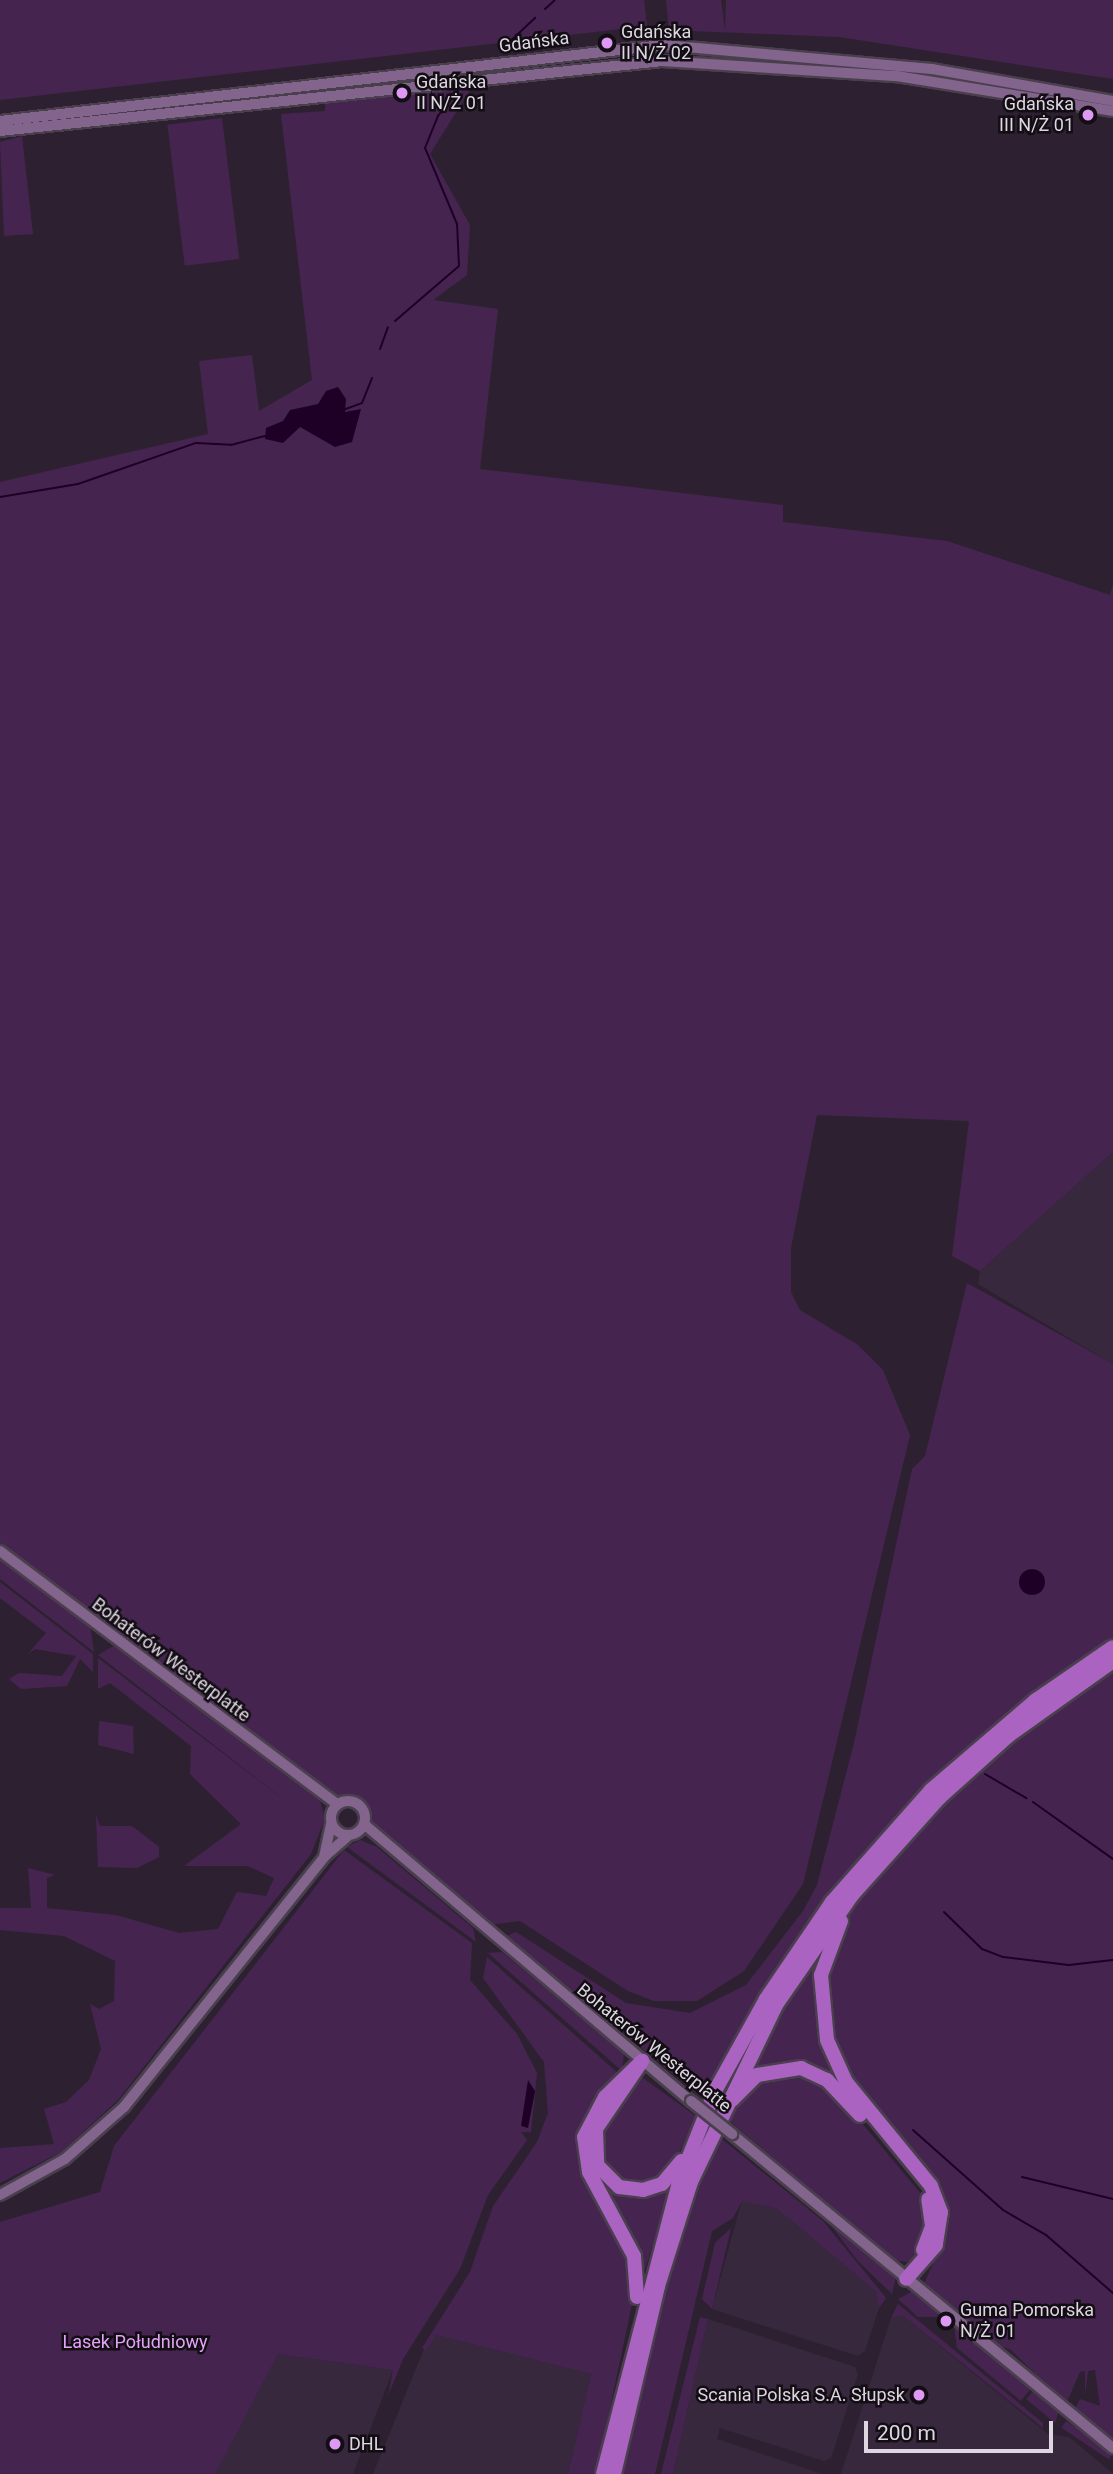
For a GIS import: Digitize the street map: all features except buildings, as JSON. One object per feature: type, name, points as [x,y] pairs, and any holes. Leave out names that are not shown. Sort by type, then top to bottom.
[{"type":"highway","points":[[642,2061],[596,2129],[601,2172],[634,2190],[662,2183],[701,2124],[773,1988],[872,1853],[965,1758],[1113,1647]]},
{"type":"highway","points":[[614,2474],[659,2286],[708,2140],[776,2005],[873,1869],[972,1767],[1113,1661]]},
{"type":"highway","points":[[873,1869],[830,1942],[821,2009],[846,2082],[940,2203],[936,2245],[906,2279]]},
{"type":"highway","points":[[629,2356],[638,2270],[585,2161],[583,2137],[605,2097],[642,2061]]},
{"type":"highway","points":[[708,2140],[732,2099],[757,2075],[801,2068],[827,2080],[930,2203],[930,2237],[906,2279]]},
{"type":"highway","points":[[603,2474],[629,2356],[664,2225],[701,2124]]},
{"type":"main road","name":"Gdańska","points":[[0,121],[663,45],[932,69],[1113,101]]},
{"type":"main road","name":"Gdańska","points":[[0,131],[663,61],[897,76],[1113,111]]},
{"type":"main road","name":"Bohaterów Westerplatte","points":[[0,1551],[335,1807]]},
{"type":"main road","points":[[0,2195],[65,2159],[124,2107],[324,1857],[356,1831],[358,1804],[335,1807],[324,1857]]},
{"type":"main road","points":[[331,1825],[356,1831]]},
{"type":"main road","name":"Bohaterów Westerplatte","points":[[356,1831],[380,1844],[1113,2448]]},
{"type":"shaded area","points":[[338,387],[346,399],[345,412],[361,409],[352,442],[335,447],[300,427],[283,443],[265,439],[266,428],[283,421],[290,410],[318,404],[326,391]]},
{"type":"shaded area","points":[[1113,1152],[1113,1364],[978,1284],[980,1271]]},
{"type":"shaded area","points":[[1032,1569],[1041,1573],[1045,1582],[1041,1591],[1032,1595],[1023,1591],[1019,1582],[1023,1573]]},
{"type":"shaded area","points":[[528,2080],[535,2091],[528,2128],[521,2126]]},
{"type":"shaded area","points":[[742,2200],[776,2208],[877,2291],[879,2308],[865,2351],[858,2356],[712,2309]]},
{"type":"shaded area","points":[[902,2315],[1048,2434],[1069,2437],[1113,2474],[841,2474],[891,2318]]},
{"type":"shaded area","points":[[708,2319],[855,2367],[858,2374],[831,2458],[824,2461],[720,2428],[717,2439],[822,2474],[673,2474]]},
{"type":"shaded area","points":[[436,2335],[591,2374],[568,2474],[373,2474],[424,2349]]},
{"type":"shaded area","points":[[278,2354],[393,2370],[353,2474],[214,2474]]},
{"type":"green space","points":[[0,0],[644,0],[647,26],[0,100]]},
{"type":"green space","points":[[666,0],[721,0],[725,31],[726,0],[1113,0],[1113,79],[839,37],[669,30]]},
{"type":"green space","points":[[473,85],[430,154],[470,225],[467,275],[433,300],[498,309],[480,469],[783,505],[783,522],[947,541],[1110,595],[1113,584],[1113,1152],[980,1271],[952,1256],[969,1121],[817,1115],[791,1248],[791,1292],[800,1310],[858,1345],[883,1370],[910,1435],[803,1884],[744,1971],[697,2001],[654,2001],[628,1991],[520,1921],[487,1925],[369,1823],[362,1802],[338,1799],[0,1545],[0,482],[208,434],[199,361],[252,355],[259,411],[312,380],[281,114],[325,111],[325,102]]},
{"type":"green space","points":[[222,118],[239,259],[185,266],[167,125]]},
{"type":"green space","points":[[22,136],[33,234],[4,236],[0,142]]},
{"type":"green space","points":[[967,1283],[1113,1364],[1113,1639],[970,1744],[864,1851],[755,2002],[704,2100],[507,1936],[516,1932],[626,2003],[690,2013],[746,1985],[803,1911],[817,1885],[854,1743],[912,1469],[925,1456]]},
{"type":"green space","points":[[0,1555],[90,1625],[94,1652],[0,1579]]},
{"type":"green space","points":[[0,1582],[93,1654],[93,1672],[80,1659],[67,1686],[21,1689],[9,1679],[19,1673],[62,1676],[76,1656],[35,1649],[27,1655],[46,1633],[0,1598]]},
{"type":"green space","points":[[115,1645],[320,1801],[325,1819],[311,1854],[118,2100],[61,2152],[0,2183],[0,2148],[54,2144],[44,2109],[66,2102],[89,2080],[101,2049],[90,2004],[99,2009],[114,2001],[115,1961],[64,1936],[0,1930],[0,1908],[31,1908],[28,1868],[55,1875],[47,1878],[47,1908],[116,1915],[179,1933],[218,1929],[237,1892],[266,1896],[274,1878],[248,1866],[184,1866],[241,1824],[190,1774],[191,1746],[110,1683],[98,1689],[98,1658],[300,1812],[98,1655]]},
{"type":"green space","points":[[1113,1668],[1113,2444],[1074,2411],[1080,2399],[1100,2406],[1095,2370],[1088,2371],[1085,2395],[1085,2371],[1080,2372],[1066,2404],[1011,2350],[989,2341],[924,2284],[940,2248],[945,2208],[857,2091],[834,2048],[825,1974],[849,1912],[928,1820],[1035,1723]]},
{"type":"green space","points":[[99,1721],[133,1726],[134,1754],[98,1745]]},
{"type":"green space","points":[[96,1815],[100,1826],[132,1826],[159,1847],[159,1857],[137,1868],[98,1867]]},
{"type":"green space","points":[[360,1840],[377,1847],[473,1928],[476,1942],[347,1847]]},
{"type":"green space","name":"Lasek Południowy","points":[[344,1850],[472,1943],[470,1980],[517,2034],[537,2073],[531,2132],[521,2132],[527,2140],[488,2195],[460,2269],[403,2359],[388,2396],[393,2370],[278,2354],[215,2474],[0,2474],[0,2222],[100,2192],[114,2146]]},
{"type":"green space","points":[[827,1937],[816,1998],[824,2046],[840,2080],[927,2186],[936,2204],[939,2220],[934,2241],[914,2271],[934,2236],[933,2203],[850,2098],[824,2074],[793,2064],[743,2079]]},
{"type":"green space","points":[[502,1952],[624,2053],[622,2071],[488,1953]]},
{"type":"green space","points":[[487,1957],[620,2075],[587,2116],[580,2136],[628,2255],[635,2290],[596,2474],[568,2474],[591,2374],[436,2335],[426,2350],[422,2348],[470,2272],[493,2206],[537,2142],[548,2113],[544,2062],[483,1978]]},
{"type":"green space","points":[[780,2072],[813,2076],[841,2098],[921,2194],[928,2217],[921,2246],[908,2262],[893,2260],[725,2117],[747,2087]]},
{"type":"green space","points":[[643,2078],[697,2117],[668,2174],[636,2187],[610,2175],[597,2149],[607,2116]]},
{"type":"green space","points":[[717,2135],[823,2221],[886,2298],[879,2308],[876,2291],[776,2208],[742,2201],[733,2218],[712,2231],[655,2474],[621,2474],[663,2297]]},
{"type":"green space","points":[[590,2144],[615,2188],[674,2178],[642,2279],[598,2183]]},
{"type":"green space","points":[[827,2220],[896,2277],[892,2294],[857,2260]]},
{"type":"green space","points":[[731,2228],[712,2309],[702,2299],[715,2243]]},
{"type":"green space","points":[[913,2291],[939,2315],[938,2317],[918,2317],[898,2299]]},
{"type":"green space","points":[[898,2304],[1043,2423],[1043,2428],[902,2315],[891,2318]]},
{"type":"green space","points":[[700,2317],[708,2319],[673,2474],[661,2474]]},
{"type":"green space","points":[[954,2326],[1032,2387],[1021,2401],[957,2348]]},
{"type":"green space","points":[[1035,2389],[1059,2410],[1055,2423],[1026,2399]]},
{"type":"green space","points":[[1066,2421],[1113,2453],[1109,2460],[1062,2428]]},
{"type":"waterway","points":[[545,9],[555,0]]},
{"type":"waterway","points":[[501,50],[535,18]]},
{"type":"waterway","points":[[395,321],[459,266],[457,224],[425,148],[438,116],[461,87]]},
{"type":"waterway","points":[[380,349],[388,327]]},
{"type":"waterway","points":[[343,410],[362,403],[372,378]]},
{"type":"waterway","points":[[0,497],[78,484],[196,443],[231,445],[265,436]]},
{"type":"waterway","points":[[985,1774],[1026,1798]]},
{"type":"waterway","points":[[1033,1802],[1113,1859]]},
{"type":"waterway","points":[[944,1912],[982,1949],[1003,1957],[1069,1965],[1113,1960]]},
{"type":"waterway","points":[[913,2130],[1003,2210],[1046,2235],[1113,2293]]},
{"type":"waterway","points":[[1022,2177],[1113,2199]]},
{"type":"place","name":"Gdańska II N/Ż 02","points":[[607,43]]},
{"type":"place","name":"Gdańska II N/Ż 01","points":[[402,93]]},
{"type":"place","name":"Gdańska III N/Ż 01","points":[[1088,115]]},
{"type":"place","name":"Guma Pomorska N/Ż 01","points":[[946,2321]]},
{"type":"place","name":"Scania Polska S.A. Słupsk","points":[[919,2395]]},
{"type":"place","name":"DHL","points":[[335,2444]]}]
